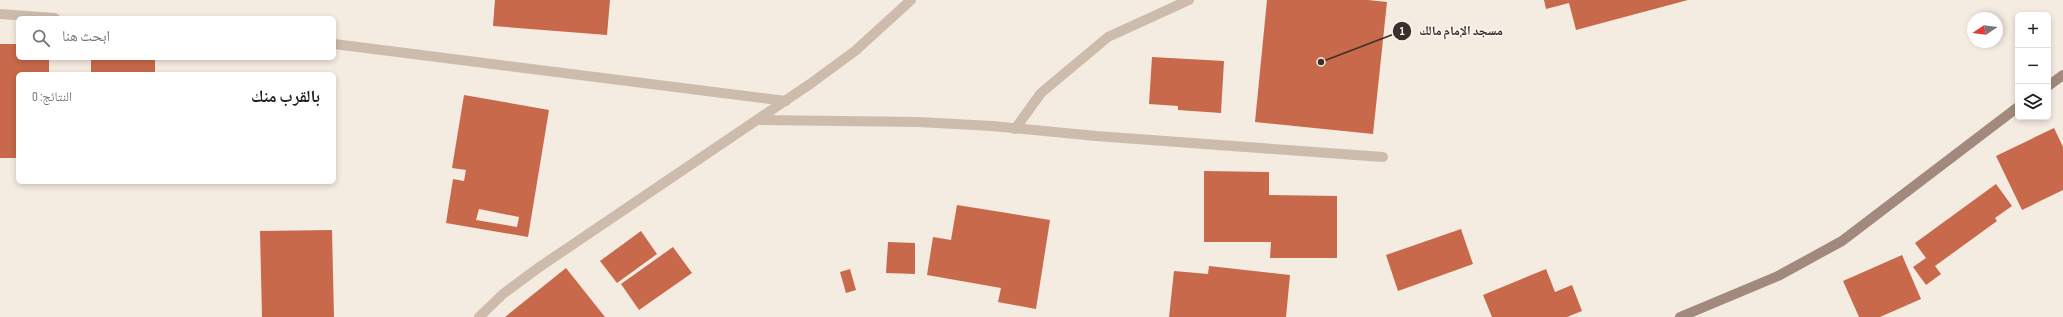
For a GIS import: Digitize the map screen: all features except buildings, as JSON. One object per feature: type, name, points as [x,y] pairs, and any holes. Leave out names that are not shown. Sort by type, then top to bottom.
[{"type":"main road","points":[[2051,84],[2063,75]]},
{"type":"main road","points":[[1680,317],[1778,276],[1842,241],[2015,109]]},
{"type":"street","points":[[479,317],[503,294],[538,268],[624,208],[758,120],[855,51],[911,0]]},
{"type":"street","points":[[1015,129],[1041,93],[1108,37],[1189,0]]},
{"type":"street","points":[[0,14],[28,16]]},
{"type":"street","points":[[336,44],[786,100]]},
{"type":"street","points":[[758,120],[918,122],[1382,157]]},
{"type":"place","name":"مسجد الإمام مالك","points":[[1321,62]]}]
